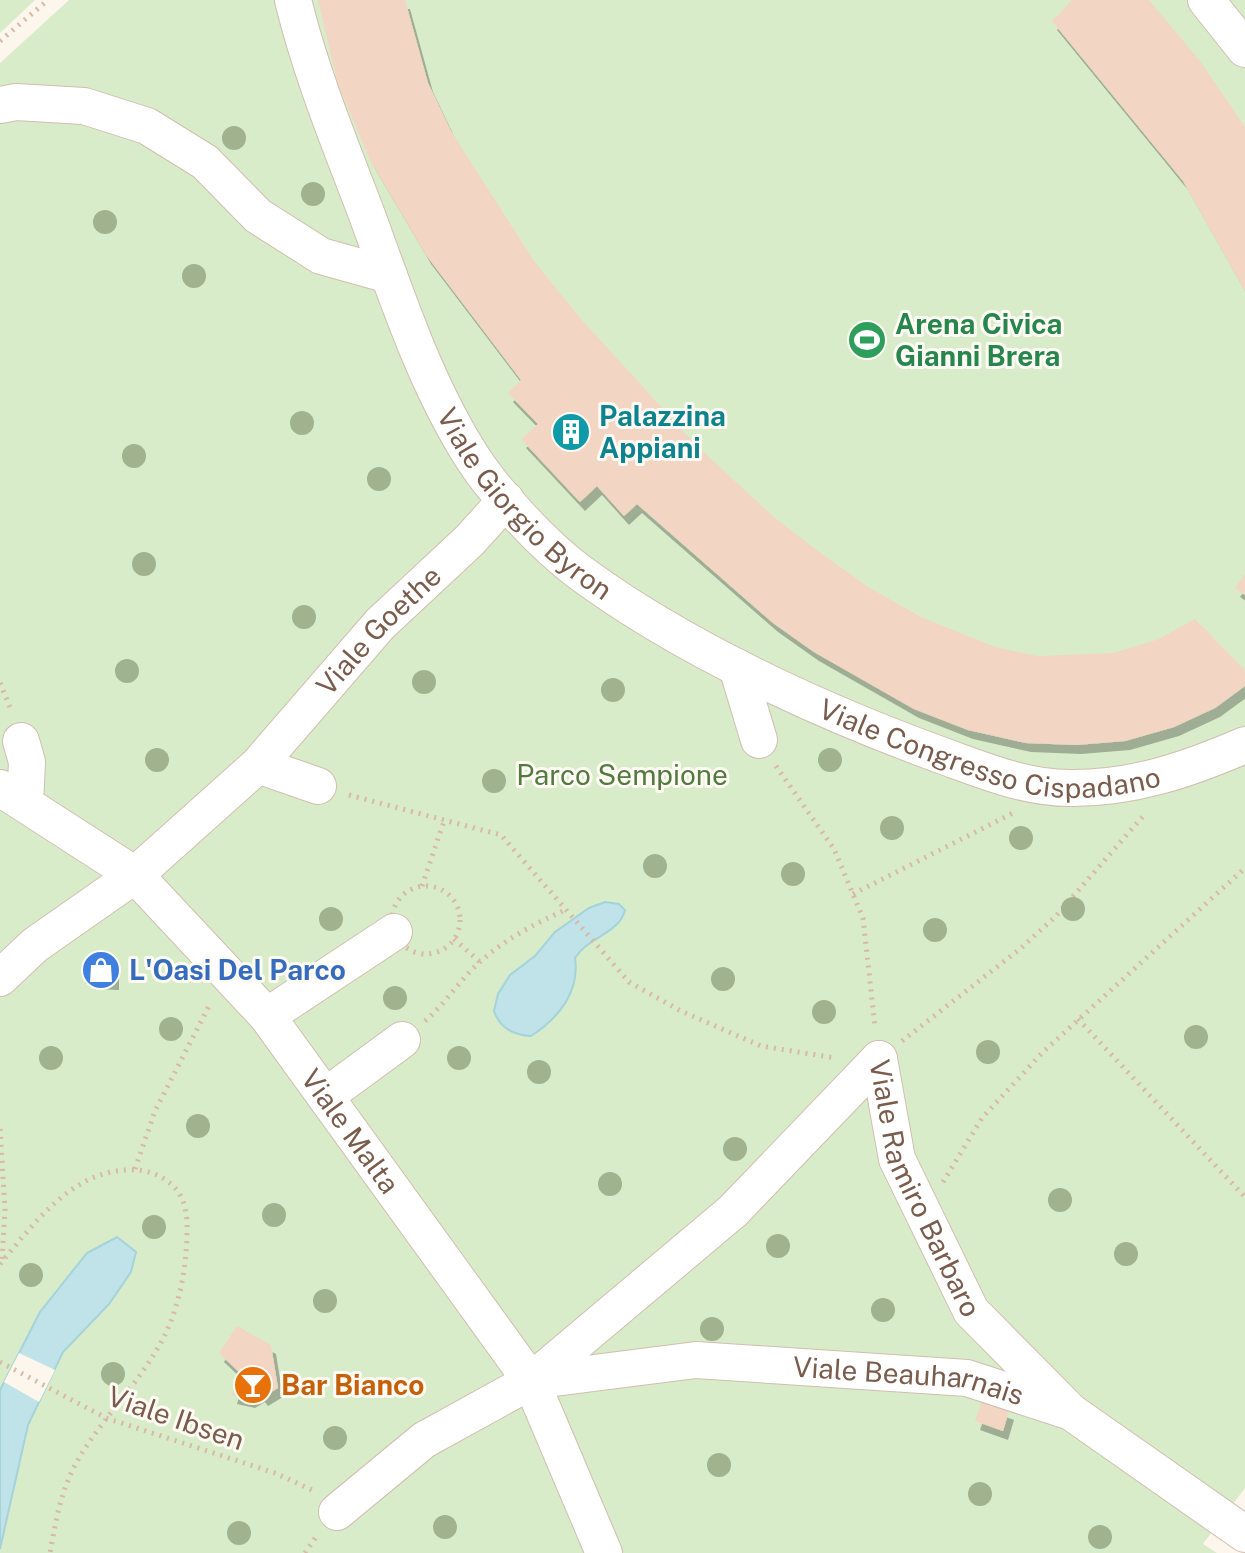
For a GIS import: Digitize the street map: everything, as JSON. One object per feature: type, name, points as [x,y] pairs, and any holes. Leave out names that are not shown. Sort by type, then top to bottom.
[{"type":"street","name":"Viale Giorgio Byron","points":[[293,0],[305,49],[421,358],[467,450],[506,500],[577,570],[737,667]]},
{"type":"street","points":[[1206,0],[1245,49]]},
{"type":"street","points":[[0,105],[16,102],[84,106],[147,126],[205,162],[258,216],[321,256],[389,275]]},
{"type":"street","name":"Viale Goethe","points":[[0,978],[35,945],[135,875],[258,765],[380,624],[470,540],[506,500]]},
{"type":"street","points":[[737,667],[759,740]]},
{"type":"street","name":"Viale Congresso Cispadano","points":[[737,667],[913,745],[1021,782],[1070,789],[1113,786],[1174,775],[1245,745]]},
{"type":"street","points":[[12,795],[27,762],[21,741]]},
{"type":"street","points":[[258,765],[318,786]]},
{"type":"street","points":[[1148,811],[1174,775]]},
{"type":"street","points":[[1022,809],[1070,789]]},
{"type":"street","name":"Viale Malta","points":[[12,795],[135,875],[267,1016],[531,1381],[604,1553]]},
{"type":"street","points":[[267,1016],[394,932]]},
{"type":"street","points":[[327,1095],[402,1040]]},
{"type":"street","points":[[337,1512],[424,1440],[531,1381],[733,1211],[879,1059]]},
{"type":"street","name":"Viale Ramiro Barbaro","points":[[879,1059],[897,1159],[971,1311],[1071,1412]]},
{"type":"street","name":"Viale Beauharnais","points":[[531,1381],[696,1360],[967,1378],[1071,1412],[1245,1534]]},
{"type":"path","points":[[0,41],[48,0]]},
{"type":"path","name":"Viale Ramiro Barbaro","points":[[759,740],[834,849],[863,918],[879,1059]]},
{"type":"path","points":[[318,786],[501,835],[537,874],[563,911],[629,982],[681,1011],[761,1046],[825,1058],[879,1059],[1020,949],[1055,917],[1148,811]]},
{"type":"path","points":[[853,894],[1022,809]]},
{"type":"path","points":[[422,886],[445,818]]},
{"type":"path","points":[[924,1214],[982,1118],[1078,1019],[1245,868]]},
{"type":"path","points":[[402,1040],[448,1001],[480,962],[528,927],[563,911]]},
{"type":"path","points":[[454,939],[480,962]]},
{"type":"path","points":[[135,1169],[155,1111],[228,971]]},
{"type":"path","points":[[1078,1019],[1245,1197]]},
{"type":"path","points":[[0,1129],[5,1209],[1,1263]]},
{"type":"path","points":[[1,1263],[34,1223],[71,1188],[107,1171],[135,1169],[159,1175],[178,1188],[188,1216],[181,1290],[157,1350],[106,1418],[71,1473],[59,1507],[50,1553]]},
{"type":"path","name":"Viale Ibsen","points":[[0,1362],[106,1418],[275,1473],[310,1488],[337,1512]]},
{"type":"green space","points":[[0,0],[35,0],[0,33]]},
{"type":"green space","name":"Parco Sempione","points":[[69,0],[1245,0],[1245,1488],[1203,1544],[1217,1553],[0,1553],[0,63]]},
{"type":"water","points":[[605,902],[619,904],[625,910],[622,918],[575,958],[574,982],[559,1012],[531,1036],[504,1027],[494,1011],[498,994],[510,975],[535,956],[555,932],[589,908]]},
{"type":"water","points":[[117,1237],[136,1252],[131,1272],[109,1304],[63,1352],[28,1425],[0,1549],[0,1390],[40,1312],[87,1253]]},
{"type":"pier","points":[[19,1353],[55,1370],[39,1402],[4,1382]]},
{"type":"building","points":[[318,0],[405,0],[428,83],[451,131],[534,261],[580,318],[696,445],[775,518],[818,551],[868,587],[921,617],[995,647],[1037,656],[1114,653],[1159,639],[1195,619],[1245,670],[1245,686],[1215,708],[1174,727],[1125,741],[1076,745],[1026,743],[968,730],[914,709],[814,652],[773,623],[637,504],[624,516],[597,486],[580,502],[521,439],[538,424],[508,393],[521,380],[426,255],[370,160],[338,84]]},
{"type":"building","points":[[1072,0],[1149,0],[1200,61],[1245,127],[1245,291],[1183,181],[1052,21]]},
{"type":"building","points":[[1245,574],[1245,595],[1235,588]]},
{"type":"building","points":[[90,955],[114,955],[114,981],[89,980]]},
{"type":"building","points":[[237,1326],[271,1345],[278,1388],[263,1397],[260,1393],[250,1399],[232,1395],[239,1372],[219,1353]]},
{"type":"building","points":[[982,1401],[1009,1411],[1003,1431],[975,1421]]},
{"type":"place","name":"Arena Civica Gianni Brera","points":[[867,340]]},
{"type":"place","name":"Palazzina Appiani","points":[[571,432]]},
{"type":"place","name":"L'Oasi Del Parco","points":[[101,970]]},
{"type":"place","name":"Bar Bianco","points":[[253,1385]]}]
